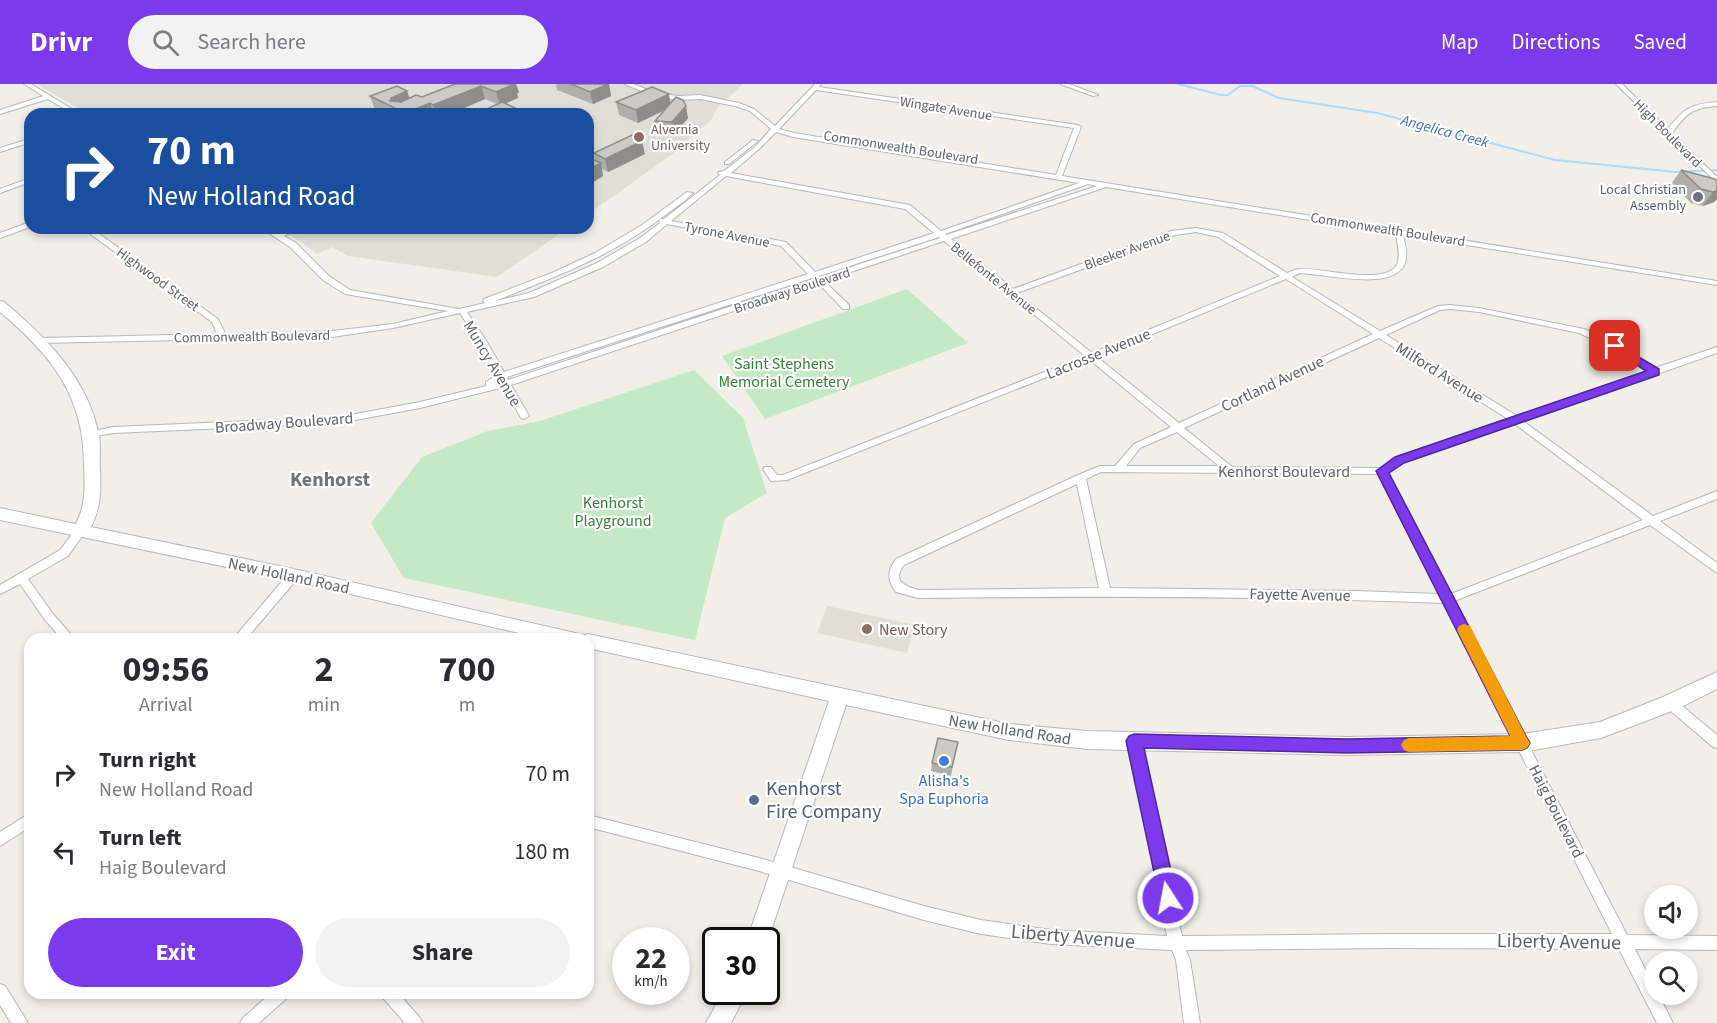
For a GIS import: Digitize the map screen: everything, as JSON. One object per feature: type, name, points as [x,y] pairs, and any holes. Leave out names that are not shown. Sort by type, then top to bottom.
[{"type":"main road","points":[[0,305],[41,341],[65,373],[77,396],[91,434],[93,507],[80,532]]},
{"type":"main road","name":"New Holland Road","points":[[0,514],[294,575],[536,633]]},
{"type":"main road","name":"New Holland Road","points":[[594,642],[1031,736],[1087,740],[1347,746],[1522,743],[1601,730],[1671,703],[1717,680]]},
{"type":"main road","points":[[762,927],[840,695]]},
{"type":"main road","points":[[718,1023],[728,1005]]},
{"type":"street","points":[[27,84],[67,108]]},
{"type":"street","points":[[628,84],[655,95],[710,99],[737,104],[752,110],[776,130],[817,86]]},
{"type":"street","points":[[1063,84],[1095,95]]},
{"type":"street","name":"High Boulevard","points":[[1619,84],[1715,179]]},
{"type":"street","name":"Wingate Avenue","points":[[817,86],[1078,128],[1059,176]]},
{"type":"street","points":[[0,112],[48,97]]},
{"type":"street","points":[[1668,133],[1686,110],[1692,107],[1717,104]]},
{"type":"street","points":[[1647,113],[1668,118],[1680,117]]},
{"type":"street","name":"Commonwealth Boulevard","points":[[41,341],[332,334],[365,331],[506,302],[563,283],[643,240],[776,130],[793,135],[1019,172],[1091,181],[1717,283]]},
{"type":"street","points":[[0,150],[24,143]]},
{"type":"street","name":"Commonwealth Boulevard","points":[[462,311],[587,261],[626,239],[722,173]]},
{"type":"street","name":"Bellefonte Avenue","points":[[722,173],[907,207],[1230,470]]},
{"type":"street","name":"Broadway Boulevard","points":[[943,236],[1091,181]]},
{"type":"street","points":[[0,191],[24,182]]},
{"type":"street","name":"Broadway Boulevard","points":[[91,434],[113,430],[318,422],[384,413],[475,390],[1108,184]]},
{"type":"street","name":"Tyrone Avenue","points":[[655,219],[783,244],[846,307]]},
{"type":"street","points":[[0,236],[24,226]]},
{"type":"street","name":"Bleeker Avenue","points":[[1012,292],[1174,233],[1196,230],[1208,232],[1231,240],[1243,248]]},
{"type":"street","name":"Lacrosse Avenue","points":[[768,469],[774,479],[784,478],[1091,357],[1285,276],[1313,270],[1372,278],[1388,276],[1398,270],[1402,263],[1399,231]]},
{"type":"street","name":"Highwood Street","points":[[94,234],[215,321],[220,331],[219,337]]},
{"type":"street","points":[[276,235],[293,245],[337,287],[348,292],[462,311]]},
{"type":"street","name":"Milford Avenue","points":[[1243,248],[1516,420],[1717,569]]},
{"type":"street","name":"Cortland Avenue","points":[[1118,469],[1137,446],[1433,309],[1450,307],[1468,309],[1581,331],[1615,346],[1655,372]]},
{"type":"street","name":"Muncy Avenue","points":[[462,311],[483,342],[524,416]]},
{"type":"street","name":"Kenhorst Boulevard","points":[[1118,469],[1382,471],[1400,460],[1717,350]]},
{"type":"street","points":[[1105,592],[1081,477],[1100,469],[1118,469]]},
{"type":"street","name":"Haig Boulevard","points":[[1382,471],[1665,1023]]},
{"type":"street","name":"Fayette Avenue","points":[[1081,477],[904,559],[895,567],[895,582],[900,589],[918,594],[1105,592],[1355,595],[1449,599],[1717,495]]},
{"type":"street","points":[[0,590],[64,553],[80,532]]},
{"type":"street","points":[[244,633],[294,575]]},
{"type":"street","points":[[22,578],[49,617],[64,633]]},
{"type":"street","points":[[1671,703],[1717,743]]},
{"type":"street","points":[[1134,741],[1176,943],[1183,960],[1192,1023]]},
{"type":"street","points":[[0,840],[24,823]]},
{"type":"street","name":"Liberty Avenue","points":[[594,823],[782,870],[890,904],[1008,932],[1092,941],[1176,943],[1477,939],[1717,943]]},
{"type":"street","points":[[0,991],[20,1023]]},
{"type":"street","points":[[248,1023],[275,999]]},
{"type":"street","points":[[393,999],[415,1023]]},
{"type":"shaded area","name":"Alvernia University","points":[[37,84],[743,84],[718,107],[712,119],[670,156],[594,210],[594,108],[78,108]]},
{"type":"shaded area","points":[[289,234],[559,234],[497,277],[348,256],[332,247],[318,254]]},
{"type":"shaded area","name":"New Story","points":[[827,606],[915,625],[907,653],[817,633]]},
{"type":"green space","name":"Saint Stephens Memorial Cemetery","points":[[907,289],[968,343],[765,419],[722,356]]},
{"type":"green space","name":"Kenhorst Playground","points":[[694,370],[743,418],[767,493],[725,518],[695,640],[404,578],[371,523],[422,457],[488,431],[540,421]]},
{"type":"building","points":[[455,84],[514,84],[496,92],[481,86],[433,105],[430,103],[418,108],[395,108],[370,96],[397,86],[407,91],[391,98],[390,101],[401,102],[416,95],[422,97]]},
{"type":"building","points":[[571,84],[608,84],[590,92]]},
{"type":"building","points":[[652,87],[669,94],[636,110],[616,102]]},
{"type":"building","points":[[676,97],[683,100],[686,106],[672,122],[655,121]]},
{"type":"building","points":[[502,102],[515,108],[489,108]]},
{"type":"building","points":[[632,135],[642,141],[605,159],[594,153]]},
{"type":"building","points":[[594,160],[601,163],[594,167]]},
{"type":"building","points":[[1681,170],[1715,179],[1717,191],[1701,189]]},
{"type":"building","name":"Alisha's Spa Euphoria","points":[[938,738],[958,742],[952,767],[932,763]]},
{"type":"waterway","name":"Angelica Creek","points":[[1178,84],[1221,95],[1228,95],[1240,86],[1252,86],[1279,98],[1377,113],[1555,160],[1676,172],[1717,170]]},
{"type":"slow traffic","points":[[1409,745],[1522,743],[1464,630]]},
{"type":"place","name":"Alvernia University","points":[[639,137]]},
{"type":"place","name":"Local Christian Assembly","points":[[1698,197]]},
{"type":"place","name":"New Story","points":[[867,629]]},
{"type":"place","name":"Alisha's Spa Euphoria","points":[[944,761]]},
{"type":"place","name":"Kenhorst Fire Company","points":[[754,800]]},
{"type":"district","name":"Kenhorst","points":[[330,479]]},
{"type":"route","points":[[1168,898],[1134,741],[1347,746],[1522,743],[1382,471],[1400,460],[1655,372],[1615,346]]}]
